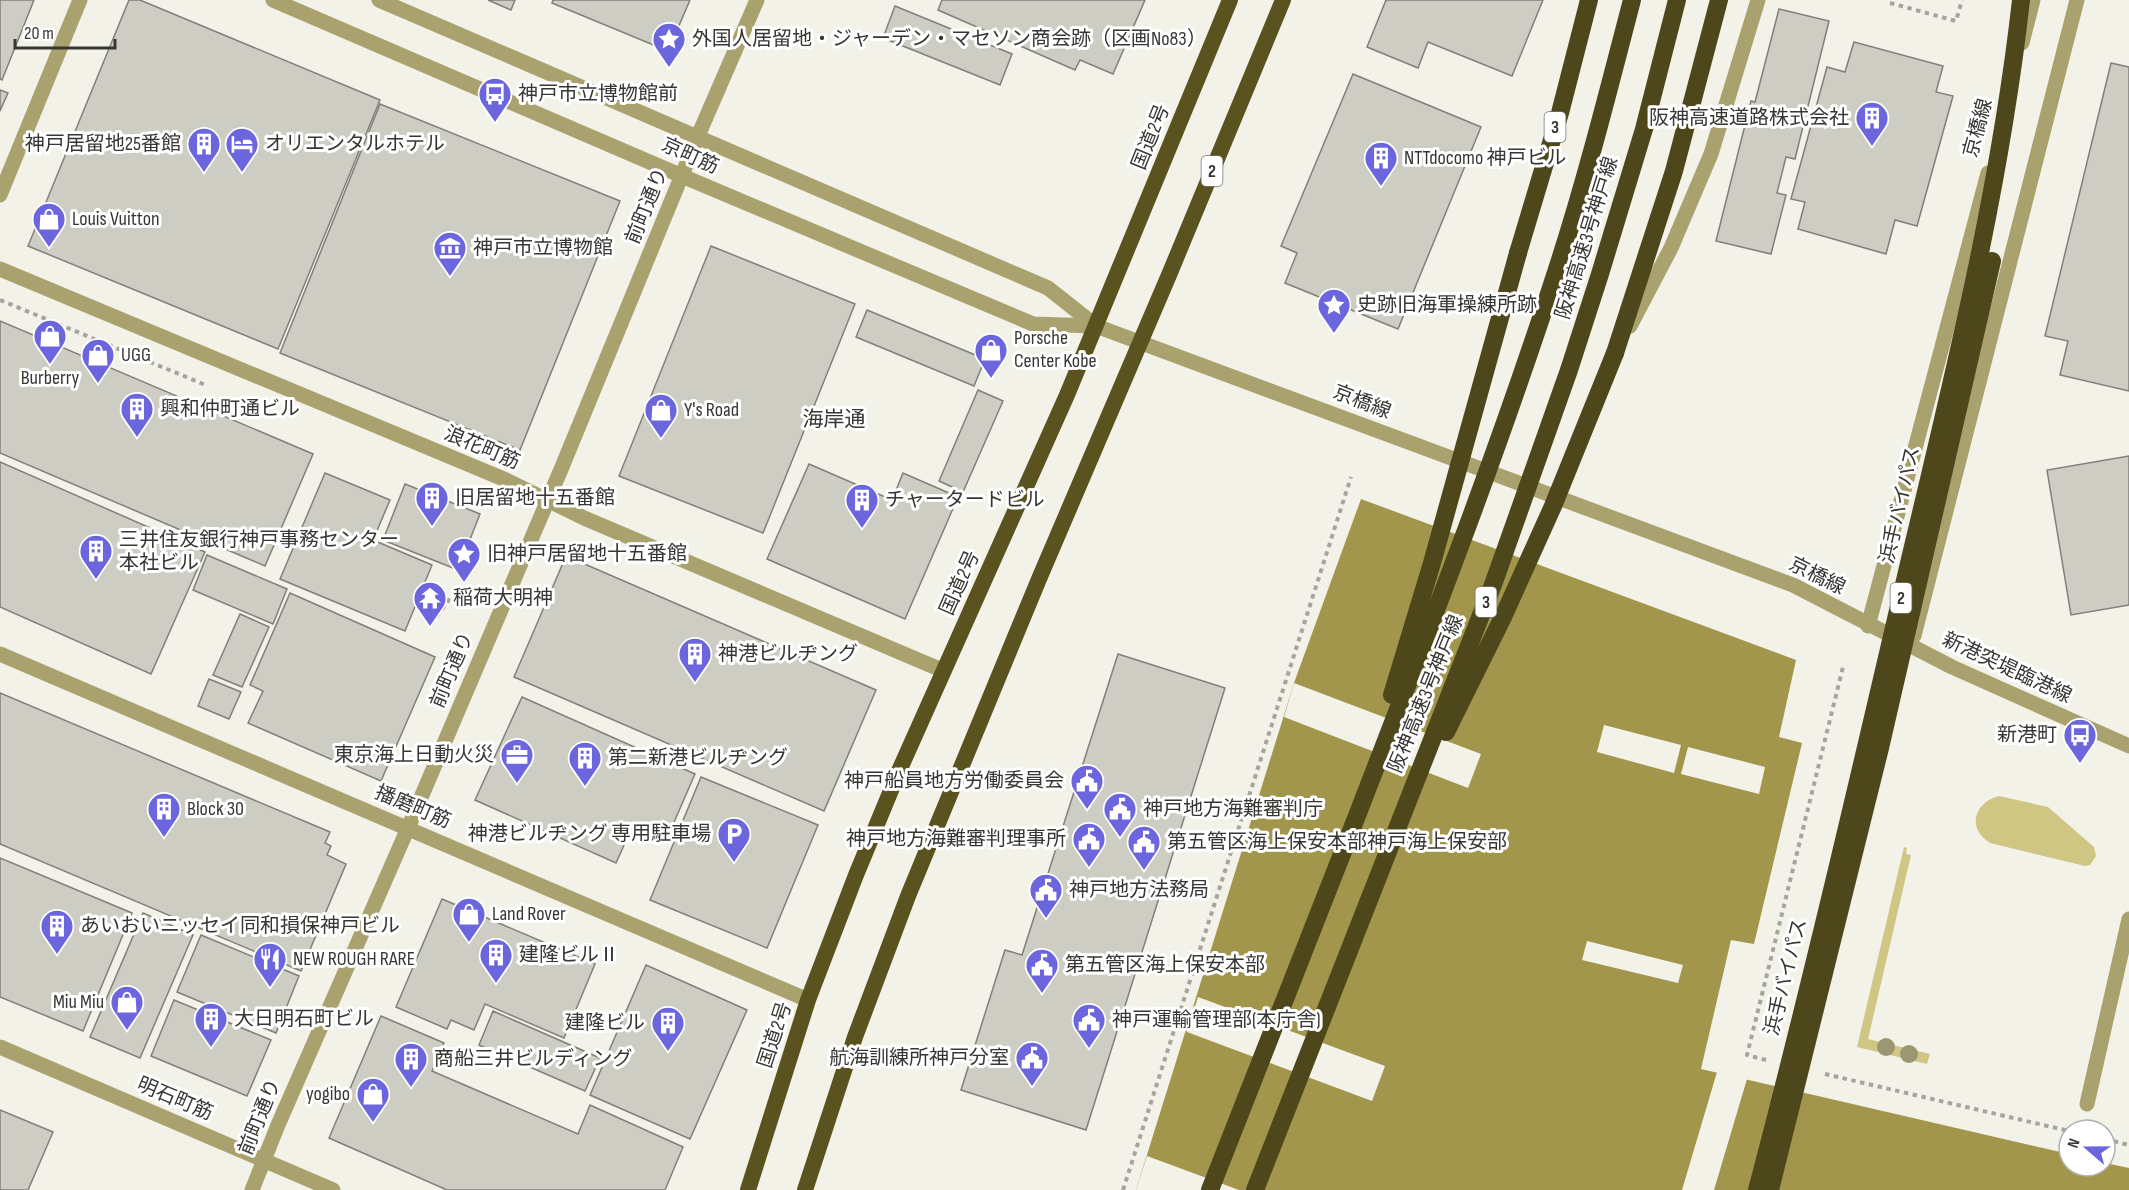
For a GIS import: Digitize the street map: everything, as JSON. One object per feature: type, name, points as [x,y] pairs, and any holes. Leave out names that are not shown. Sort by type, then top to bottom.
[{"type":"highway","name":"国道2号","points":[[748,1190],[808,1000],[869,844],[1096,326],[1230,0]]},
{"type":"highway","name":"2","points":[[805,1190],[855,1037],[908,896],[1283,0]]},
{"type":"highway","name":"3","points":[[1353,826],[1432,563],[1518,253],[1560,112],[1589,0]]},
{"type":"highway","name":"阪神高速3号神戸線","points":[[1210,1190],[1453,568],[1560,260],[1602,119],[1632,0]]},
{"type":"highway","name":"阪神高速3号神戸線","points":[[1255,1190],[1494,582],[1569,370],[1644,129],[1677,0]]},
{"type":"highway","name":"3","points":[[1390,843],[1503,617],[1553,506],[1615,353],[1674,171],[1719,0]]},
{"type":"highway","name":"浜手バイパス","points":[[1757,1190],[1867,744],[1971,298],[1996,175],[2021,0]]},
{"type":"highway","name":"浜手バイパス","points":[[1770,1190],[1880,748],[1984,298],[2007,182],[2033,0]]},
{"type":"street","points":[[0,195],[80,0]]},
{"type":"street","name":"京町筋","points":[[273,0],[1033,324],[1096,326],[1140,341]]},
{"type":"street","name":"京町筋","points":[[379,0],[1048,288],[1096,326]]},
{"type":"street","name":"前町通り","points":[[252,1190],[547,501],[698,136],[757,0]]},
{"type":"street","points":[[1615,353],[1671,248],[1711,154],[1758,0]]},
{"type":"street","name":"京橋線","points":[[1140,341],[1793,585],[1868,626],[2033,0]]},
{"type":"street","points":[[1912,647],[2077,0]]},
{"type":"street","name":"浪花町筋","points":[[0,270],[495,476],[547,501],[944,671]]},
{"type":"street","name":"新港突堤臨港線","points":[[1868,626],[2027,702],[2129,746]]},
{"type":"street","name":"播磨町筋","points":[[0,654],[808,1000]]},
{"type":"street","points":[[2087,1104],[2129,919]]},
{"type":"street","name":"明石町筋","points":[[0,1047],[333,1190]]},
{"type":"path","points":[[1890,3],[1956,21],[1962,0]]},
{"type":"path","points":[[1123,1190],[1351,477]]},
{"type":"path","points":[[431,624],[453,594],[472,600]]},
{"type":"shaded area","points":[[1361,499],[1796,660],[1779,737],[1802,743],[1754,944],[1731,940],[1701,1069],[2057,1151],[2057,1178],[2117,1178],[2117,1166],[2129,1168],[2129,1190],[1136,1190],[1294,683]]},
{"type":"shaded area","points":[[1999,796],[2048,807],[2094,847],[2096,856],[2090,865],[2085,866],[1990,843],[1978,831],[1976,817],[1983,804]]},
{"type":"shaded area","points":[[1904,847],[1907,848],[1906,854],[1911,855],[1868,1039],[1930,1054],[1927,1064],[1857,1047]]},
{"type":"pier","points":[[1294,683],[1481,754],[1468,788],[1284,717]]},
{"type":"pier","points":[[1604,725],[1681,745],[1674,773],[1597,752]]},
{"type":"pier","points":[[1688,747],[1765,767],[1759,794],[1681,774]]},
{"type":"pier","points":[[1587,941],[1683,965],[1678,983],[1582,960]]},
{"type":"pier","points":[[1198,997],[1385,1066],[1372,1101],[1187,1032]]},
{"type":"pier","points":[[1717,1072],[1747,1079],[1714,1190],[1682,1190]]},
{"type":"pier","points":[[1147,1156],[1239,1190],[1136,1190]]},
{"type":"building","points":[[0,0],[34,0],[2,80],[0,79]]},
{"type":"building","name":"神戸居留地25番館","points":[[129,0],[140,0],[380,100],[278,349],[28,246]]},
{"type":"building","points":[[488,0],[515,0],[511,10]]},
{"type":"building","points":[[553,0],[690,0],[668,51],[552,3]]},
{"type":"building","points":[[942,0],[1145,0],[1113,74],[1080,60],[1075,70],[938,10]]},
{"type":"building","points":[[1386,0],[1543,0],[1512,76],[1428,42],[1418,68],[1367,47]]},
{"type":"building","points":[[895,6],[1012,54],[1000,85],[883,38]]},
{"type":"building","points":[[1779,9],[1829,21],[1795,159],[1786,157],[1777,193],[1786,195],[1771,254],[1716,241],[1751,101],[1755,102]]},
{"type":"building","name":"阪神高速道路株式会社","points":[[1854,42],[1943,66],[1936,92],[1953,96],[1917,226],[1895,220],[1886,254],[1798,229],[1805,202],[1791,199],[1827,67],[1845,72]]},
{"type":"building","points":[[2111,63],[2129,67],[2129,391],[2060,375],[2068,341],[2045,336]]},
{"type":"building","name":"NTTdocomo 神戸ビル","points":[[1353,74],[1481,127],[1398,329],[1285,283],[1297,253],[1281,246]]},
{"type":"building","points":[[0,90],[8,93],[0,111]]},
{"type":"building","name":"神戸市立博物館","points":[[380,104],[620,201],[520,450],[280,353]]},
{"type":"building","points":[[711,246],[855,304],[763,533],[619,476]]},
{"type":"building","points":[[867,310],[985,359],[974,386],[856,337]]},
{"type":"building","name":"興和仲町通ビル","points":[[0,321],[313,454],[265,566],[0,453]]},
{"type":"building","points":[[978,390],[1003,401],[963,492],[939,481]]},
{"type":"building","points":[[2129,456],[2129,605],[2071,615],[2047,470]]},
{"type":"building","name":"三井住友銀行神戸事務センター 本社ビル","points":[[0,462],[205,552],[151,674],[0,607]]},
{"type":"building","name":"チャータードビル","points":[[809,464],[892,500],[903,473],[958,497],[905,619],[767,559]]},
{"type":"building","points":[[325,473],[390,500],[373,540],[432,565],[405,631],[280,579]]},
{"type":"building","name":"旧居留地十五番館","points":[[405,484],[480,514],[458,570],[383,540]]},
{"type":"building","points":[[207,555],[287,589],[273,624],[193,590]]},
{"type":"building","name":"神港ビルヂング","points":[[566,556],[876,690],[824,811],[514,677]]},
{"type":"building","points":[[290,593],[435,657],[381,781],[248,723],[263,691],[250,685]]},
{"type":"building","points":[[240,614],[269,627],[242,687],[213,675]]},
{"type":"building","points":[[1118,654],[1225,688],[1086,1130],[961,1090],[1005,950],[1022,955]]},
{"type":"building","points":[[209,679],[241,692],[229,719],[198,706]]},
{"type":"building","name":"Block 30","points":[[0,693],[330,832],[325,843],[331,846],[327,855],[346,864],[301,971],[0,844]]},
{"type":"building","name":"第二新港ビルヂング","points":[[522,697],[695,774],[668,836],[643,825],[637,838],[629,834],[616,863],[475,800]]},
{"type":"building","name":"神港ビルヂング 専用駐車場","points":[[701,777],[818,825],[767,948],[650,900]]},
{"type":"building","name":"あいおいニッセイ同和損保神戸ビル","points":[[0,858],[132,913],[83,1031],[0,997]]},
{"type":"building","name":"建隆ビルⅡ","points":[[442,899],[595,964],[564,1038],[485,1004],[474,1030],[451,1020],[447,1029],[396,1007]]},
{"type":"building","points":[[143,913],[193,935],[140,1058],[90,1037]]},
{"type":"building","points":[[201,935],[299,976],[276,1033],[177,992]]},
{"type":"building","name":"建隆ビル","points":[[646,965],[747,1010],[690,1139],[590,1095]]},
{"type":"building","name":"大日明石町ビル","points":[[174,1000],[271,1040],[247,1096],[151,1056]]},
{"type":"building","points":[[493,1011],[600,1058],[585,1091],[479,1045]]},
{"type":"building","name":"商船三井ビルディング","points":[[381,1016],[444,1043],[432,1071],[578,1134],[590,1105],[683,1147],[665,1190],[447,1190],[329,1138]]},
{"type":"building","points":[[0,1110],[53,1132],[28,1190],[0,1190]]},
{"type":"place","name":"外国人居留地・ジャーデン・マセソン商会跡（区画No83）","points":[[669,68]]},
{"type":"place","name":"神戸市立博物館前","points":[[495,123]]},
{"type":"place","name":"阪神高速道路株式会社","points":[[1872,147]]},
{"type":"place","name":"神戸居留地25番館","points":[[204,173]]},
{"type":"place","name":"オリエンタルホテル","points":[[242,173]]},
{"type":"place","name":"NTTdocomo 神戸ビル","points":[[1381,187]]},
{"type":"place","name":"Louis Vuitton","points":[[49,248]]},
{"type":"place","name":"神戸市立博物館","points":[[450,277]]},
{"type":"place","name":"史跡旧海軍操練所跡","points":[[1334,334]]},
{"type":"place","name":"Burberry","points":[[50,365]]},
{"type":"place","name":"Porsche Center Kobe","points":[[991,379]]},
{"type":"place","name":"UGG","points":[[98,384]]},
{"type":"place","name":"興和仲町通ビル","points":[[137,438]]},
{"type":"place","name":"Y's Road","points":[[661,439]]},
{"type":"place","name":"旧居留地十五番館","points":[[432,527]]},
{"type":"place","name":"チャータードビル","points":[[862,529]]},
{"type":"place","name":"三井住友銀行神戸事務センター 本社ビル","points":[[96,580]]},
{"type":"place","name":"旧神戸居留地十五番館","points":[[464,583]]},
{"type":"place","name":"稲荷大明神","points":[[430,627]]},
{"type":"place","name":"神港ビルヂング","points":[[695,683]]},
{"type":"place","name":"新港町","points":[[2080,764]]},
{"type":"place","name":"東京海上日動火災","points":[[517,784]]},
{"type":"place","name":"第二新港ビルヂング","points":[[585,787]]},
{"type":"place","name":"神戸船員地方労働委員会","points":[[1087,810]]},
{"type":"place","name":"Block 30","points":[[164,838]]},
{"type":"place","name":"神戸地方海難審判庁","points":[[1120,838]]},
{"type":"place","name":"神港ビルヂング 専用駐車場","points":[[734,863]]},
{"type":"place","name":"神戸地方海難審判理事所","points":[[1089,868]]},
{"type":"place","name":"第五管区海上保安本部神戸海上保安部","points":[[1144,871]]},
{"type":"place","name":"神戸地方法務局","points":[[1046,919]]},
{"type":"place","name":"Land Rover","points":[[469,943]]},
{"type":"place","name":"あいおいニッセイ同和損保神戸ビル","points":[[57,955]]},
{"type":"place","name":"建隆ビルⅡ","points":[[496,984]]},
{"type":"place","name":"NEW ROUGH RARE","points":[[270,988]]},
{"type":"place","name":"第五管区海上保安本部","points":[[1042,994]]},
{"type":"place","name":"Miu Miu","points":[[127,1031]]},
{"type":"place","name":"大日明石町ビル","points":[[211,1048]]},
{"type":"place","name":"神戸運輸管理部(本庁舎)","points":[[1089,1049]]},
{"type":"place","name":"建隆ビル","points":[[668,1052]]},
{"type":"place","name":"航海訓練所神戸分室","points":[[1032,1087]]},
{"type":"place","name":"商船三井ビルディング","points":[[411,1088]]},
{"type":"place","name":"yogibo","points":[[373,1123]]},
{"type":"district","name":"海岸通","points":[[834,419]]}]
